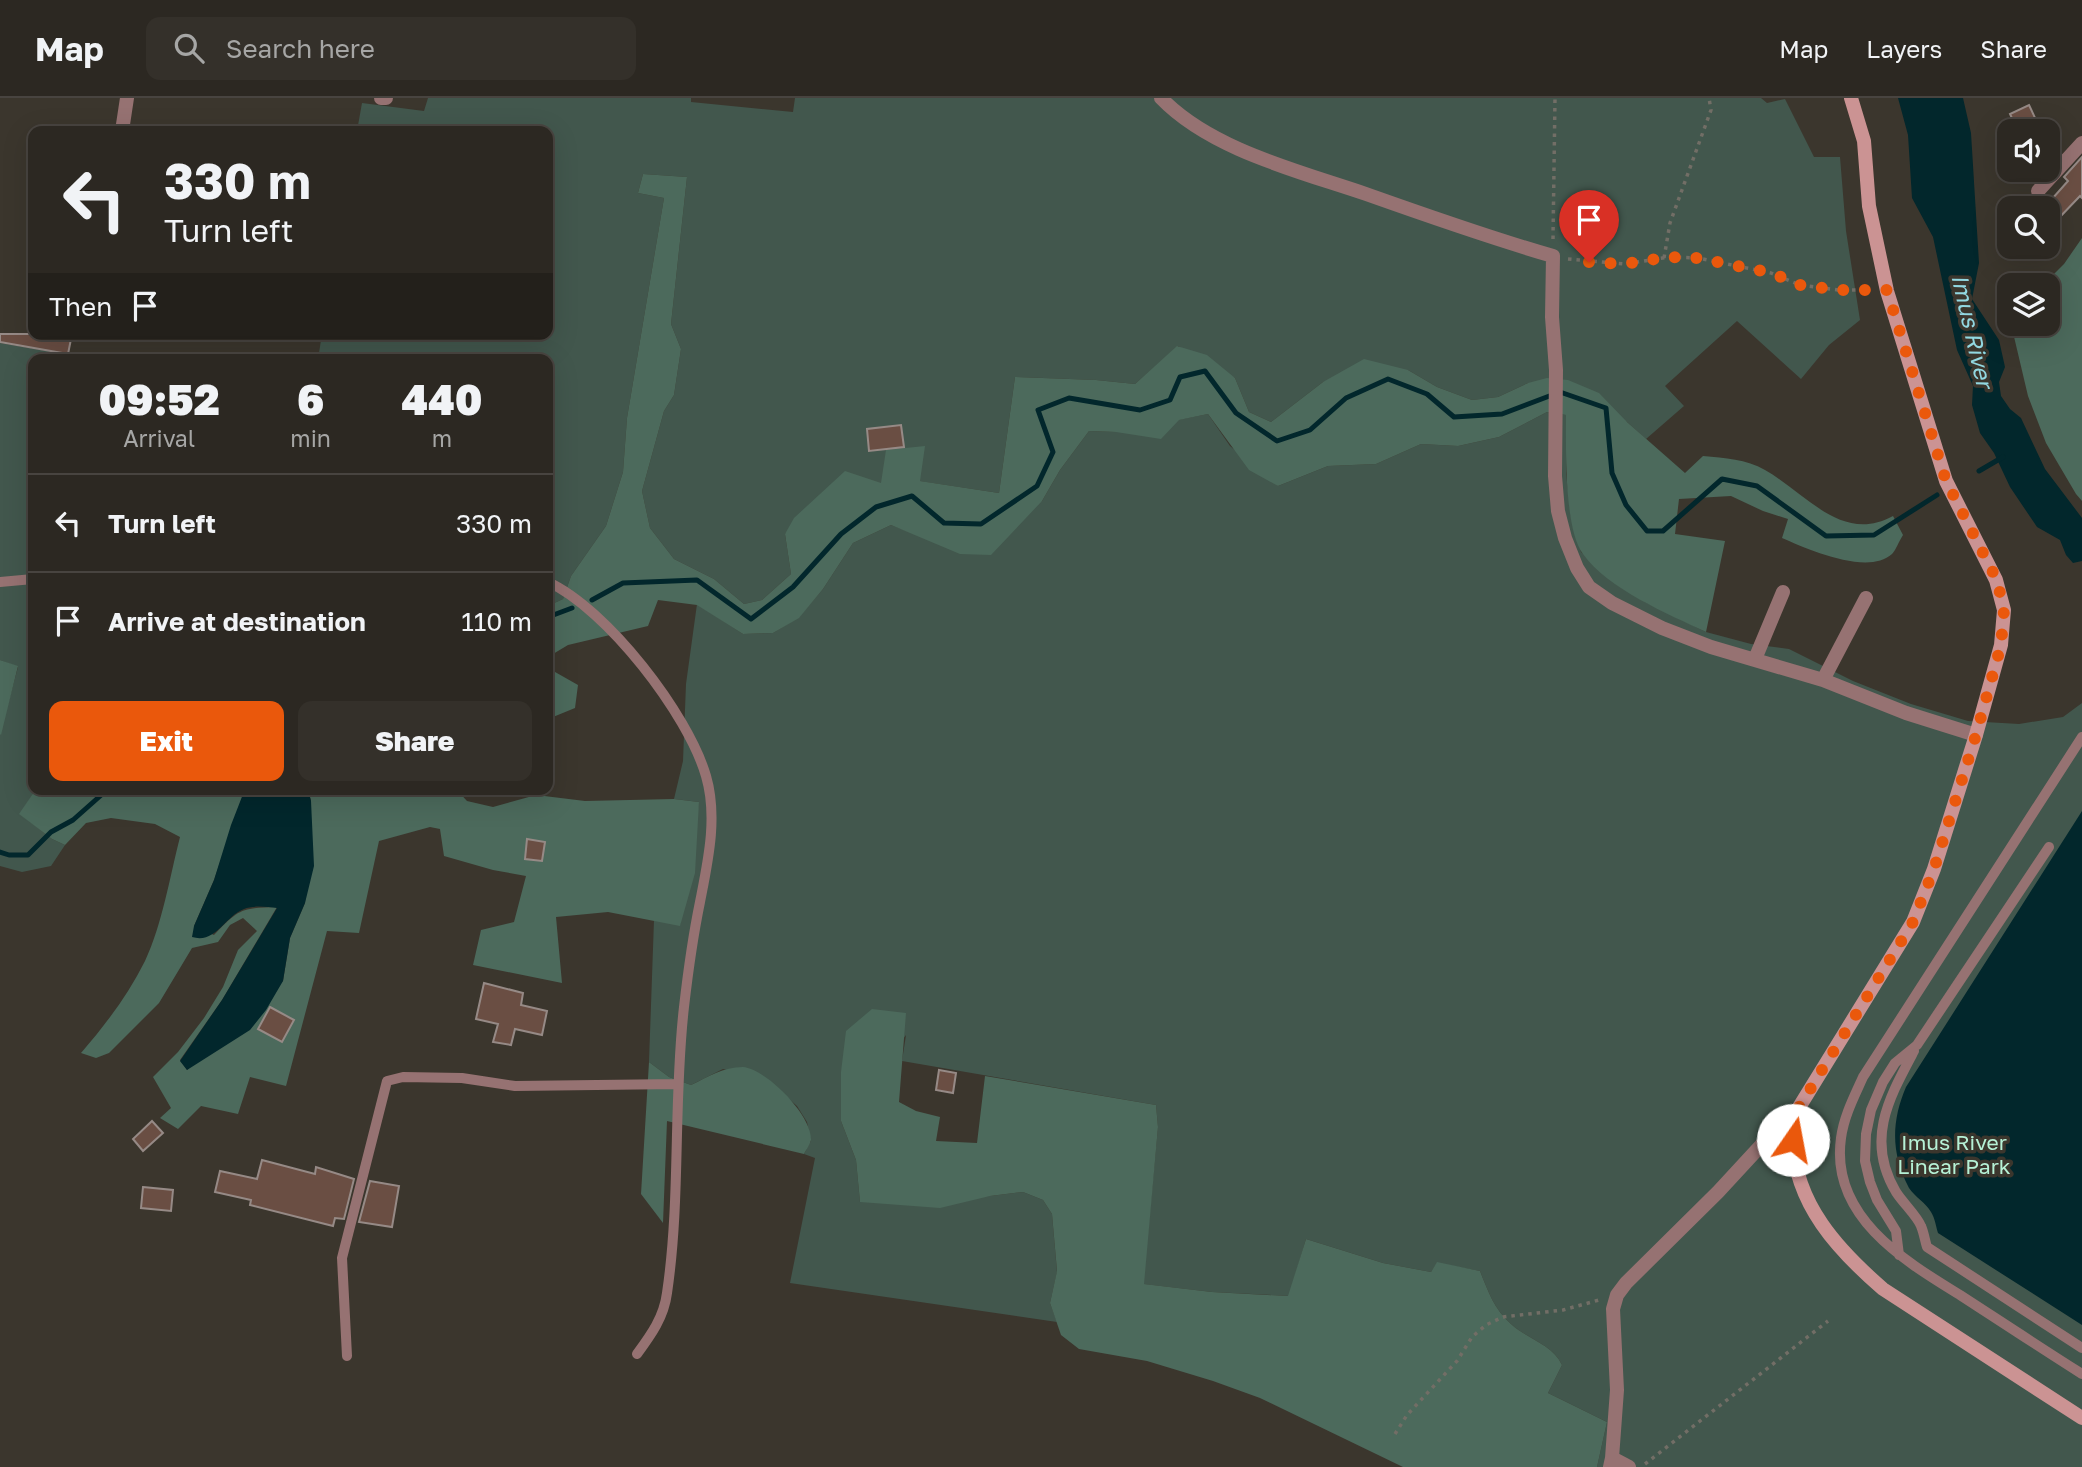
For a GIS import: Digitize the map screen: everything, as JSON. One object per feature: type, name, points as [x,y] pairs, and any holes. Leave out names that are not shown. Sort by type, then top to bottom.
[{"type":"main road","points":[[1850,98],[1864,141],[1869,206],[1887,290],[1946,481],[1997,580],[2004,610],[2001,645],[1976,735],[1934,869],[1913,922],[1798,1109],[1793,1140],[1807,1201],[1827,1234],[1853,1263],[1902,1303],[2082,1418]]},
{"type":"street","points":[[123,126],[127,98]]},
{"type":"street","points":[[1161,98],[1177,115],[1220,140],[1280,164],[1505,243],[1553,256],[1555,476],[1558,510],[1577,568],[1589,587],[1612,603],[1662,628],[1711,647],[1823,680],[1906,713],[1976,735]]},
{"type":"street","points":[[2038,191],[2082,143]]},
{"type":"street","points":[[1755,659],[1783,592]]},
{"type":"street","points":[[1823,680],[1866,598]]},
{"type":"street","points":[[1629,1467],[1611,1463],[1617,1390],[1613,1309],[1617,1295],[1798,1109]]},
{"type":"lane","points":[[0,583],[28,580]]},
{"type":"lane","points":[[553,585],[587,606],[649,677],[678,716],[695,747],[706,776],[710,803],[709,861],[684,1007],[667,1296],[657,1325],[637,1354]]},
{"type":"lane","points":[[2082,737],[1863,1077],[1846,1118],[1841,1140],[1842,1167],[1850,1197],[1868,1225],[1899,1255],[2082,1374]]},
{"type":"lane","points":[[2049,847],[1917,1045],[1887,1103],[1880,1134],[1889,1181],[1903,1204],[1921,1224],[1927,1247],[2082,1348]]},
{"type":"lane","points":[[1899,1255],[1896,1231],[1877,1200],[1870,1182],[1865,1161],[1867,1134],[1871,1110],[1883,1082],[1895,1063],[1917,1045]]},
{"type":"lane","points":[[348,1356],[342,1258],[387,1081],[404,1077],[462,1078],[515,1086],[678,1084]]},
{"type":"path","points":[[1555,98],[1553,256],[1625,264],[1664,258],[1698,258],[1772,273],[1800,285],[1838,290],[1887,290]]},
{"type":"path","points":[[1664,258],[1670,223],[1711,110],[1709,98]]},
{"type":"path","points":[[1395,1434],[1407,1415],[1457,1361],[1472,1337],[1486,1325],[1503,1317],[1563,1310],[1617,1295]]},
{"type":"path","points":[[1641,1467],[1828,1321]]},
{"type":"green space","points":[[428,98],[691,98],[691,102],[793,112],[795,98],[1761,98],[1767,103],[1785,99],[1814,157],[1840,157],[1846,231],[1860,320],[1829,345],[1801,379],[1737,321],[1665,386],[1684,406],[1646,439],[1627,422],[1528,383],[1498,397],[1472,400],[1437,387],[1408,370],[1323,382],[1271,422],[1249,412],[1235,378],[1178,346],[1135,384],[1015,377],[999,493],[919,481],[881,484],[845,472],[785,534],[791,574],[762,600],[744,604],[714,579],[674,559],[650,528],[642,491],[664,411],[674,395],[681,349],[671,324],[687,177],[643,174],[638,193],[664,198],[627,418],[623,472],[606,526],[571,576],[563,599],[553,604],[553,354],[319,354],[321,340],[553,340],[553,126],[358,126],[362,103],[424,111]]},
{"type":"green space","points":[[643,174],[687,177],[671,324],[681,349],[674,395],[664,411],[642,491],[650,528],[674,559],[714,579],[744,604],[762,600],[791,574],[785,534],[794,518],[845,471],[881,483],[886,450],[925,446],[920,481],[999,493],[1015,377],[1135,384],[1177,346],[1207,355],[1235,378],[1249,412],[1271,422],[1323,382],[1364,359],[1408,370],[1437,387],[1472,400],[1498,397],[1528,383],[1547,378],[1568,380],[1599,393],[1627,422],[1685,473],[1703,456],[1743,461],[1765,470],[1841,520],[1857,524],[1875,523],[1893,516],[1903,535],[1892,554],[1881,560],[1853,562],[1821,554],[1782,538],[1788,519],[1731,496],[1679,499],[1675,534],[1725,541],[1706,632],[1657,609],[1623,589],[1594,567],[1583,554],[1572,526],[1569,508],[1566,415],[1547,412],[1499,437],[1458,446],[1421,444],[1376,464],[1328,466],[1278,486],[1249,470],[1208,414],[1179,420],[1161,439],[1089,431],[1060,470],[1042,501],[991,555],[960,554],[891,525],[853,543],[823,589],[799,618],[773,633],[743,634],[697,605],[658,600],[648,626],[568,645],[553,654],[553,604],[563,599],[571,576],[606,526],[623,472],[627,418],[664,198],[638,193]]},
{"type":"green space","points":[[2082,238],[2082,501],[2046,443],[2028,396],[2014,336],[2060,336],[2060,273],[2055,273]]},
{"type":"green space","points":[[0,343],[65,354],[28,354],[28,795],[32,795],[20,814],[52,839],[65,845],[51,866],[22,872],[0,866],[0,734],[18,667],[0,660]]},
{"type":"green space","name":"Imus River Linear Park","points":[[1547,412],[1567,415],[1566,473],[1571,517],[1581,552],[1645,602],[1706,632],[1751,644],[1789,649],[1853,681],[1911,704],[1968,721],[2019,724],[2063,717],[2082,703],[2082,1467],[1597,1467],[1607,1422],[1548,1393],[1562,1365],[1546,1347],[1505,1318],[1492,1299],[1480,1271],[1437,1263],[1431,1272],[1383,1263],[1306,1239],[1289,1296],[1212,1292],[1143,1284],[1158,1127],[1156,1105],[902,1061],[906,1035],[841,1121],[856,1160],[860,1202],[1023,1192],[1043,1200],[1052,1214],[1057,1272],[1050,1303],[1057,1322],[790,1283],[815,1158],[804,1154],[811,1141],[807,1122],[797,1106],[769,1081],[723,1069],[691,1085],[669,1077],[649,1062],[654,920],[680,925],[699,802],[674,799],[683,761],[686,684],[697,604],[743,634],[773,633],[799,617],[823,589],[853,543],[891,525],[923,537],[1042,501],[1060,470],[1089,431],[1116,432],[1208,414],[1230,446],[1278,486],[1328,466],[1376,464],[1421,444],[1458,446],[1499,437]]},
{"type":"green space","points":[[0,660],[18,666],[1,735],[0,734]]},
{"type":"green space","points":[[553,671],[578,685],[575,708],[553,717]]},
{"type":"green space","points":[[32,795],[243,795],[214,880],[194,926],[214,935],[241,912],[277,907],[222,1000],[180,1060],[187,1070],[283,981],[290,938],[305,903],[310,795],[462,795],[467,801],[493,807],[536,795],[585,801],[674,799],[699,802],[695,873],[680,926],[608,912],[556,917],[562,983],[473,965],[481,930],[514,922],[526,876],[444,856],[440,829],[430,827],[379,841],[359,933],[327,931],[286,1086],[250,1077],[238,1114],[201,1106],[178,1129],[160,1118],[171,1108],[153,1077],[178,1052],[204,1018],[223,987],[238,950],[257,931],[243,918],[230,925],[218,942],[192,948],[159,1003],[109,1053],[96,1058],[81,1053],[116,1009],[145,961],[161,916],[180,837],[155,824],[111,818],[86,823],[65,845],[52,839],[19,814]]},
{"type":"green space","points":[[872,1009],[906,1013],[899,1102],[916,1111],[940,1117],[936,1141],[977,1143],[985,1076],[1156,1105],[1158,1127],[1144,1284],[1212,1292],[1288,1296],[1306,1239],[1383,1263],[1431,1272],[1437,1262],[1480,1271],[1492,1299],[1505,1318],[1546,1347],[1562,1365],[1548,1393],[1607,1422],[1597,1467],[1403,1467],[1260,1398],[1147,1361],[1079,1349],[1061,1335],[1050,1303],[1057,1271],[1052,1214],[1043,1200],[1023,1192],[990,1196],[940,1208],[860,1202],[856,1160],[841,1121],[841,1072],[846,1031]]},
{"type":"green space","points":[[649,1062],[669,1077],[691,1085],[729,1069],[743,1067],[753,1070],[775,1084],[796,1106],[809,1130],[809,1146],[804,1154],[667,1121],[663,1223],[641,1194]]},
{"type":"water","name":"Imus River","points":[[1898,98],[1963,98],[1971,133],[1979,263],[1972,299],[1999,340],[2005,367],[1999,382],[2001,396],[2021,418],[2045,469],[2082,518],[2082,561],[2073,563],[2066,555],[2060,540],[2037,527],[2010,487],[1994,453],[1980,433],[1972,405],[1973,386],[1957,350],[1933,237],[1912,198],[1908,135]]},
{"type":"water","points":[[243,795],[310,795],[314,866],[305,903],[290,938],[283,981],[266,1010],[250,1030],[187,1070],[180,1061],[222,1000],[277,908],[247,908],[207,937],[192,937]]},
{"type":"water","points":[[2082,811],[2082,1325],[1938,1233],[1931,1212],[1911,1191],[1903,1175],[1895,1138],[1898,1113],[1906,1087]]},
{"type":"building","points":[[2029,105],[2036,119],[2012,119],[2010,114]]},
{"type":"building","points":[[2082,157],[2082,198],[2080,196],[2060,217],[2060,196],[2055,196],[2068,181],[2064,177]]},
{"type":"building","points":[[0,334],[28,334],[28,340],[71,340],[68,354],[0,342]]},
{"type":"building","points":[[901,425],[904,447],[869,451],[867,429]]},
{"type":"building","points":[[527,839],[545,842],[542,861],[525,859]]},
{"type":"building","points":[[484,983],[523,993],[521,1005],[547,1011],[542,1035],[515,1029],[511,1045],[493,1042],[498,1024],[476,1019]]},
{"type":"building","points":[[270,1007],[294,1020],[282,1042],[258,1029]]},
{"type":"building","points":[[939,1070],[956,1073],[953,1093],[936,1090]]},
{"type":"building","points":[[152,1121],[163,1133],[143,1151],[133,1139]]},
{"type":"building","points":[[262,1160],[315,1174],[316,1167],[354,1179],[344,1219],[335,1218],[333,1226],[250,1205],[251,1200],[215,1192],[220,1171],[257,1179]]},
{"type":"building","points":[[370,1181],[399,1186],[392,1227],[359,1222]]},
{"type":"building","points":[[143,1187],[173,1190],[171,1211],[141,1208]]},
{"type":"waterway","points":[[592,600],[623,583],[697,580],[751,619],[793,587],[841,534],[876,507],[912,496],[944,523],[981,524],[1037,486],[1053,452],[1038,410],[1069,398],[1140,410],[1170,400],[1180,377],[1205,371],[1236,413],[1277,441],[1310,430],[1346,398],[1388,379],[1427,394],[1454,417],[1502,414],[1560,392],[1606,408],[1612,473],[1626,505],[1647,531],[1663,531],[1722,479],[1757,486],[1826,536],[1874,535],[1937,495]]},
{"type":"waterway","points":[[1979,471],[2003,457]]},
{"type":"waterway","points":[[553,615],[572,608]]},
{"type":"waterway","points":[[0,852],[28,855],[51,832],[73,820],[101,795]]},
{"type":"route","points":[[1589,262],[1625,264],[1668,257],[1698,258],[1772,273],[1800,285],[1838,290],[1887,290],[1946,481],[1997,580],[2004,610],[2001,645],[1976,735],[1919,908],[1798,1109],[1793,1140]]}]
